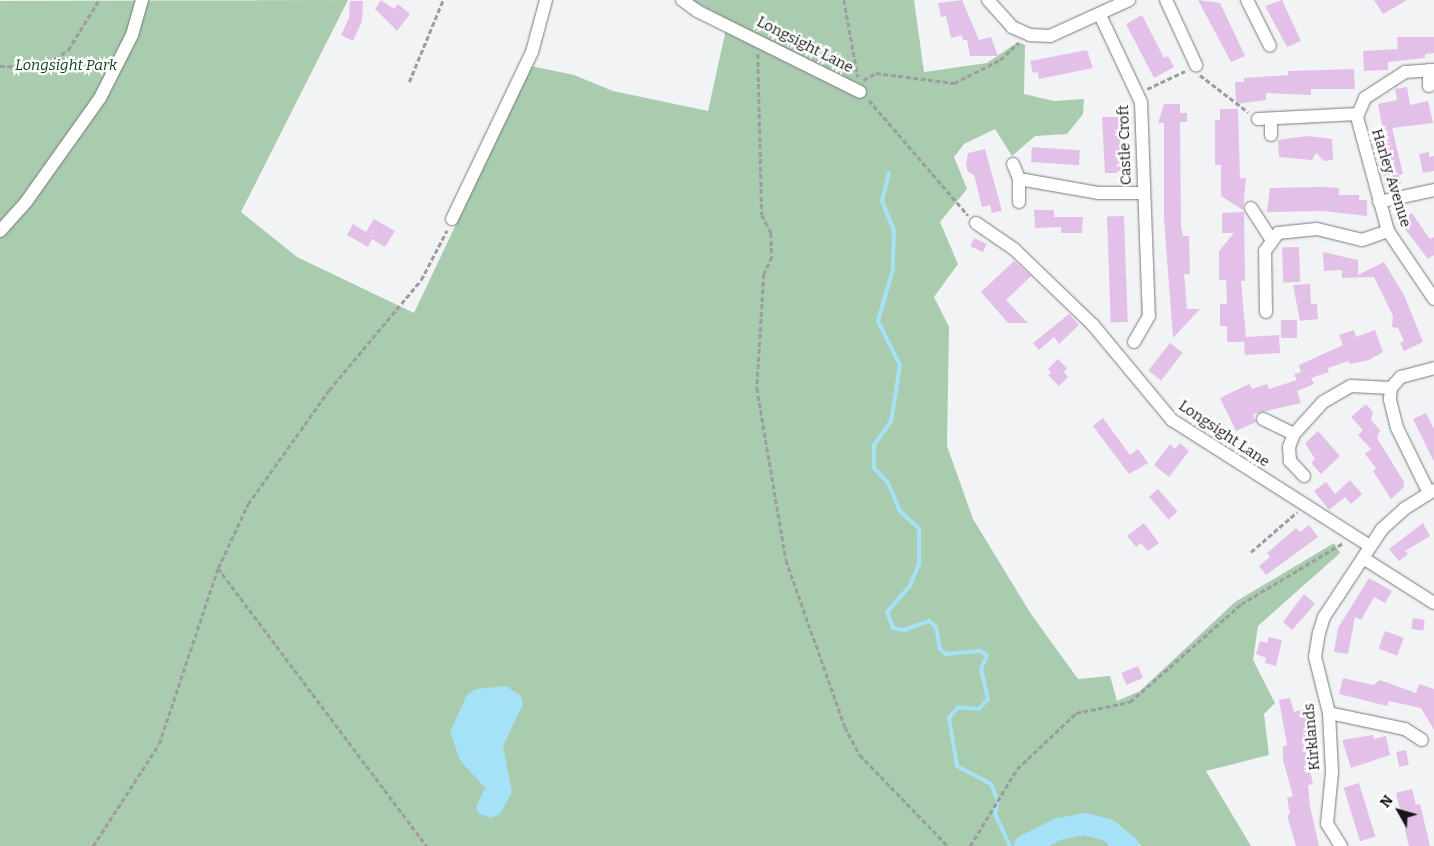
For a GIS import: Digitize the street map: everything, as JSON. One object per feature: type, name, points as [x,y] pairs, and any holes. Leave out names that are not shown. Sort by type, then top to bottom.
[{"type":"street","points":[[0,231],[26,202],[100,98],[132,34],[142,0]]},
{"type":"street","points":[[452,219],[532,52],[546,0]]},
{"type":"street","name":"Longsight Lane","points":[[682,0],[697,11],[758,39],[860,92]]},
{"type":"street","points":[[988,0],[1003,21],[1022,33],[1050,36],[1100,15],[1129,0]]},
{"type":"street","points":[[1166,0],[1196,65]]},
{"type":"street","points":[[1247,0],[1259,34],[1270,46]]},
{"type":"street","name":"Castle Croft","points":[[1100,15],[1139,92],[1149,316],[1141,339]]},
{"type":"street","name":"Harley Avenue","points":[[1429,86],[1432,70],[1405,72],[1365,98],[1358,114],[1379,202],[1388,231],[1434,299]]},
{"type":"street","points":[[1258,119],[1338,112],[1358,114]]},
{"type":"street","points":[[1271,119],[1271,135]]},
{"type":"street","points":[[1013,164],[1020,179],[1019,202]]},
{"type":"street","name":"Castle Croft","points":[[1020,179],[1098,193],[1143,193]]},
{"type":"street","points":[[1379,202],[1434,190]]},
{"type":"street","points":[[1251,208],[1271,239]]},
{"type":"street","name":"Longsight Lane","points":[[976,223],[1014,249],[1093,324],[1165,414],[1303,507],[1370,546]]},
{"type":"street","points":[[1270,305],[1265,252],[1271,239],[1285,230],[1317,229],[1362,240],[1388,231]]},
{"type":"street","points":[[1370,546],[1392,518],[1431,492],[1396,428],[1391,411],[1391,388],[1402,377],[1434,368]]},
{"type":"street","points":[[1304,476],[1290,462],[1289,447],[1294,434],[1329,396],[1350,386],[1391,388]]},
{"type":"street","points":[[1263,419],[1294,434]]},
{"type":"street","name":"Kirklands","points":[[1341,846],[1327,824],[1332,772],[1329,713],[1315,657],[1319,632],[1370,546]]},
{"type":"street","points":[[1363,558],[1434,603]]},
{"type":"street","points":[[1329,713],[1407,725],[1422,740]]},
{"type":"path","points":[[0,66],[42,67],[68,50],[100,0]]},
{"type":"path","points":[[409,82],[444,0]]},
{"type":"path","points":[[844,0],[859,82],[876,74],[924,82],[960,81],[1000,60],[1019,42],[1022,33]]},
{"type":"path","points":[[758,39],[762,215],[771,233],[772,257],[764,274],[758,388],[786,560],[852,741],[860,755],[948,846]]},
{"type":"path","points":[[1139,92],[1196,65],[1202,80],[1258,119]]},
{"type":"path","points":[[860,92],[876,106],[976,223]]},
{"type":"path","points":[[93,846],[159,744],[218,568],[248,504],[328,390],[421,280],[452,219]]},
{"type":"path","points":[[1251,552],[1303,507]]},
{"type":"path","points":[[970,846],[1017,769],[1076,713],[1130,702],[1141,695],[1204,633],[1241,604],[1346,542],[1351,535]]},
{"type":"path","points":[[218,568],[427,846]]},
{"type":"green space","name":"Longsight Park","points":[[348,0],[241,212],[297,257],[414,313],[531,66],[574,75],[613,91],[708,111],[728,20],[692,0],[914,0],[924,72],[987,63],[1018,42],[1025,45],[1024,94],[1054,101],[1084,99],[1083,114],[1067,134],[1035,136],[1012,156],[995,129],[964,144],[954,157],[967,189],[940,222],[958,264],[934,297],[949,327],[947,446],[973,519],[1031,614],[1078,679],[1110,676],[1117,701],[1140,691],[1235,602],[1334,543],[1340,553],[1258,626],[1253,660],[1275,703],[1264,714],[1269,755],[1206,771],[1251,846],[1141,846],[1132,837],[1104,825],[1109,846],[0,846],[0,1]]},
{"type":"water","points":[[506,686],[521,696],[523,704],[503,746],[512,792],[500,814],[491,818],[478,813],[476,807],[485,788],[460,760],[450,732],[467,695],[476,689]]},
{"type":"building","points":[[381,0],[394,9],[398,4],[410,14],[397,31],[375,9]]},
{"type":"building","points":[[962,0],[979,40],[991,37],[998,56],[970,56],[967,40],[963,40],[962,35],[951,38],[946,16],[941,17],[938,3]]},
{"type":"building","points":[[1198,0],[1220,3],[1245,56],[1231,62]]},
{"type":"building","points":[[1282,0],[1301,41],[1287,47],[1265,6]]},
{"type":"building","points":[[1374,0],[1407,0],[1383,14]]},
{"type":"building","points":[[350,1],[363,1],[362,21],[353,41],[341,35],[349,18]]},
{"type":"building","points":[[1142,15],[1164,58],[1168,56],[1174,67],[1154,78],[1126,24]]},
{"type":"building","points":[[1397,37],[1434,37],[1434,53],[1425,54],[1425,58],[1388,62],[1388,70],[1364,71],[1363,51],[1398,49]]},
{"type":"building","points":[[1087,50],[1093,68],[1039,79],[1038,72],[1033,73],[1030,61]]},
{"type":"building","points":[[1354,69],[1355,89],[1311,89],[1311,95],[1266,93],[1266,100],[1236,104],[1235,82],[1244,82],[1244,78],[1288,75],[1288,71]]},
{"type":"building","points":[[1407,87],[1410,105],[1428,101],[1433,123],[1392,128],[1403,174],[1399,175],[1401,184],[1386,187],[1376,142],[1385,140],[1378,104],[1397,100],[1395,89]]},
{"type":"building","points":[[1164,104],[1180,104],[1180,113],[1187,113],[1187,122],[1180,122],[1181,226],[1183,236],[1189,236],[1190,274],[1184,274],[1187,309],[1200,309],[1173,338],[1164,219],[1164,123],[1158,123]]},
{"type":"building","points":[[1220,109],[1238,109],[1240,178],[1246,178],[1243,210],[1221,196],[1221,165],[1215,165],[1215,120],[1220,120]]},
{"type":"building","points":[[1102,117],[1118,117],[1123,173],[1105,173]]},
{"type":"building","points":[[1307,136],[1332,139],[1333,160],[1324,161],[1316,153],[1312,160],[1279,157],[1278,140]]},
{"type":"building","points":[[1032,147],[1080,150],[1079,165],[1031,162]]},
{"type":"building","points":[[985,149],[1002,211],[992,213],[990,205],[982,207],[974,175],[968,172],[966,164],[968,153]]},
{"type":"building","points":[[1429,152],[1429,157],[1434,156],[1434,171],[1423,173],[1419,154]]},
{"type":"building","points":[[1270,188],[1339,188],[1339,195],[1359,195],[1359,200],[1367,200],[1367,216],[1323,211],[1267,212]]},
{"type":"building","points":[[1034,210],[1054,210],[1054,217],[1083,217],[1082,233],[1061,233],[1061,227],[1035,228]]},
{"type":"building","points":[[1244,212],[1245,281],[1241,281],[1246,337],[1279,335],[1280,353],[1245,355],[1244,342],[1227,342],[1227,326],[1220,326],[1220,304],[1227,304],[1226,280],[1219,280],[1219,251],[1234,233],[1222,233],[1222,213]]},
{"type":"building","points":[[1411,212],[1430,239],[1434,237],[1434,255],[1428,259],[1399,221]]},
{"type":"building","points":[[1124,216],[1128,322],[1111,323],[1107,217]]},
{"type":"building","points":[[374,219],[395,231],[385,247],[372,239],[368,247],[347,235],[353,224],[366,232]]},
{"type":"building","points":[[974,238],[987,244],[983,252],[970,246]]},
{"type":"building","points":[[1299,247],[1300,282],[1283,283],[1282,248]]},
{"type":"building","points":[[1323,252],[1358,260],[1358,275],[1384,262],[1404,295],[1423,342],[1404,351],[1400,343],[1404,341],[1398,328],[1392,327],[1393,316],[1374,277],[1342,278],[1342,270],[1324,271]]},
{"type":"building","points":[[1014,261],[1031,276],[1006,300],[1028,323],[1008,323],[981,292]]},
{"type":"building","points":[[1310,284],[1311,304],[1317,304],[1318,319],[1300,321],[1293,285]]},
{"type":"building","points":[[1069,314],[1079,325],[1059,344],[1054,337],[1039,350],[1033,343]]},
{"type":"building","points":[[1281,320],[1297,320],[1297,338],[1281,338]]},
{"type":"building","points":[[1354,330],[1356,337],[1375,330],[1383,352],[1369,360],[1350,364],[1348,361],[1328,368],[1329,372],[1311,378],[1314,384],[1297,391],[1301,403],[1253,414],[1256,422],[1236,431],[1220,398],[1249,384],[1252,389],[1267,384],[1269,389],[1297,380],[1294,374],[1301,372],[1299,365],[1343,345],[1339,335]]},
{"type":"building","points":[[1170,343],[1183,353],[1161,380],[1148,371]]},
{"type":"building","points":[[1058,359],[1067,368],[1064,372],[1068,377],[1059,386],[1048,375],[1051,373],[1048,369]]},
{"type":"building","points":[[1366,404],[1373,412],[1371,420],[1380,430],[1377,438],[1404,482],[1404,487],[1391,499],[1373,471],[1376,468],[1365,454],[1371,449],[1358,435],[1363,430],[1351,417]]},
{"type":"building","points":[[1426,413],[1434,429],[1434,462],[1413,419]]},
{"type":"building","points":[[1103,418],[1130,455],[1138,449],[1148,463],[1129,474],[1093,426]]},
{"type":"building","points":[[1318,431],[1340,456],[1321,474],[1311,463],[1315,459],[1305,443]]},
{"type":"building","points":[[1180,443],[1189,451],[1169,477],[1154,465],[1170,444],[1175,449]]},
{"type":"building","points":[[1350,480],[1362,494],[1351,504],[1345,497],[1329,510],[1314,491],[1326,482],[1335,494]]},
{"type":"building","points":[[1158,489],[1178,512],[1169,520],[1149,497]]},
{"type":"building","points":[[1144,523],[1159,543],[1148,551],[1141,543],[1136,547],[1127,536]]},
{"type":"building","points":[[1423,523],[1430,536],[1405,551],[1408,554],[1399,561],[1389,549]]},
{"type":"building","points":[[1309,525],[1318,537],[1266,575],[1259,566],[1270,557],[1267,553],[1296,528],[1300,532]]},
{"type":"building","points":[[1369,578],[1392,591],[1385,603],[1374,597],[1361,620],[1355,617],[1348,654],[1334,652],[1338,628]]},
{"type":"building","points":[[1304,594],[1315,604],[1292,630],[1283,622]]},
{"type":"building","points":[[1413,618],[1425,620],[1423,631],[1411,629]]},
{"type":"building","points":[[1385,631],[1404,638],[1397,656],[1379,649]]},
{"type":"building","points":[[1269,637],[1282,640],[1276,666],[1265,663],[1266,658],[1256,654],[1260,641],[1267,643]]},
{"type":"building","points":[[1138,666],[1143,678],[1127,685],[1121,673]]},
{"type":"building","points":[[1343,678],[1373,685],[1380,680],[1416,693],[1419,684],[1434,689],[1434,730],[1421,708],[1389,701],[1387,706],[1339,694]]},
{"type":"building","points":[[1290,698],[1294,712],[1304,709],[1311,738],[1303,740],[1313,784],[1308,785],[1310,806],[1319,846],[1296,846],[1287,815],[1290,814],[1287,798],[1293,796],[1283,760],[1283,746],[1287,745],[1279,700]]},
{"type":"building","points":[[1373,735],[1374,739],[1386,736],[1390,755],[1351,768],[1342,740]]},
{"type":"building","points":[[1406,750],[1409,765],[1399,767],[1396,752]]},
{"type":"building","points":[[1359,783],[1375,837],[1360,841],[1344,788]]},
{"type":"building","points":[[1412,789],[1416,805],[1420,804],[1430,846],[1409,846],[1396,793]]},
{"type":"waterway","points":[[889,173],[882,201],[894,231],[893,269],[878,321],[900,365],[891,421],[874,445],[874,468],[888,483],[900,511],[919,529],[919,564],[909,587],[887,612],[893,628],[904,630],[929,621],[936,627],[940,649],[946,654],[980,651],[987,655],[981,669],[988,699],[979,709],[958,707],[949,718],[957,766],[991,784],[998,801],[995,814],[1010,846]]},
{"type":"waterway","points":[[1025,846],[1059,829],[1085,824],[1108,830],[1128,846]]}]
